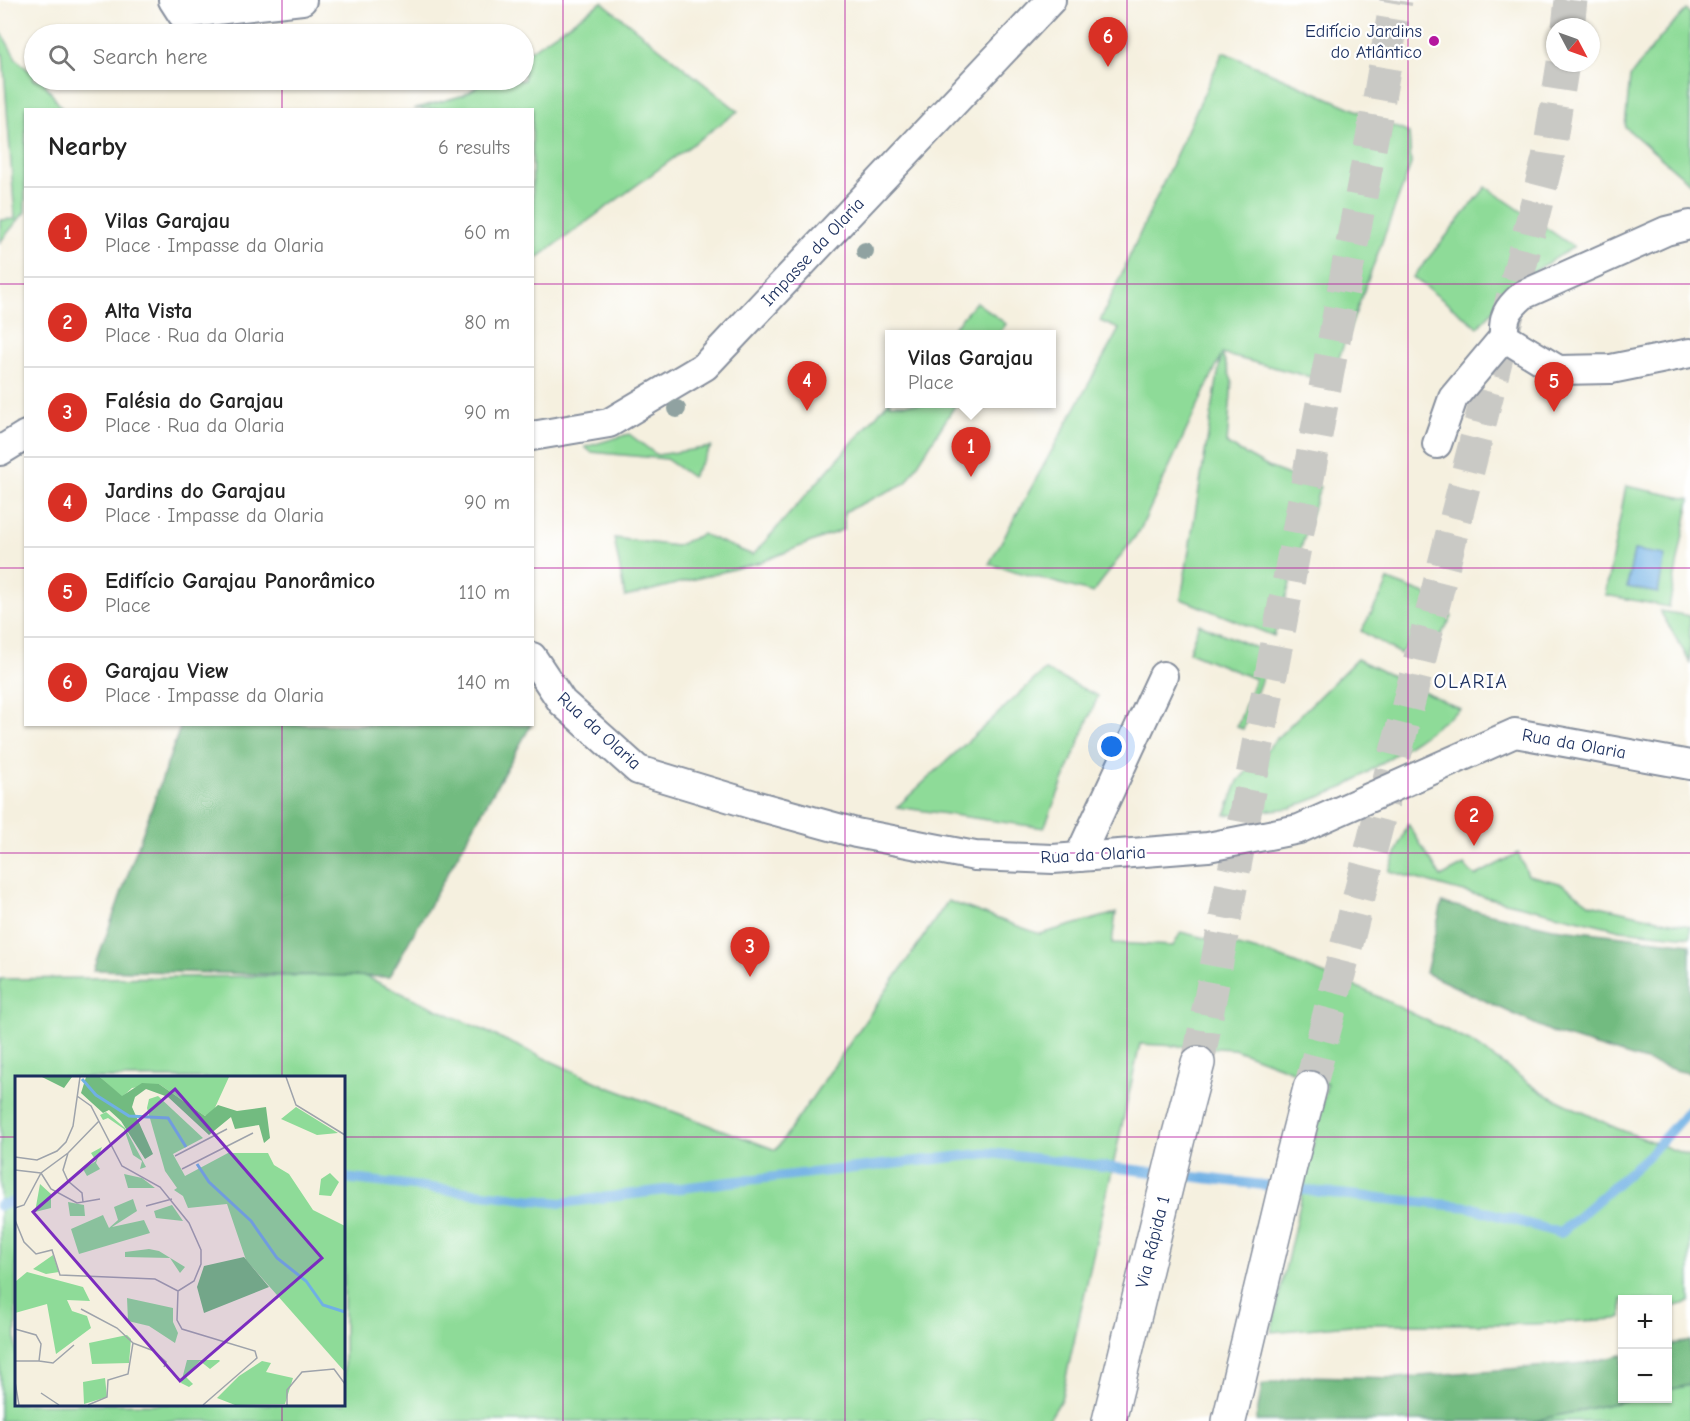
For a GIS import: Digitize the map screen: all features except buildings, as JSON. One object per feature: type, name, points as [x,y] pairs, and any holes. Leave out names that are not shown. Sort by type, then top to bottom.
[{"type":"highway","name":"Via Rápida 1","points":[[1109,1421],[1198,1063]]},
{"type":"highway","points":[[1229,1421],[1310,1088]]},
{"type":"street","points":[[173,0],[182,14],[302,0]]},
{"type":"street","name":"Impasse da Olaria","points":[[534,436],[609,423],[705,366],[1051,0]]},
{"type":"street","points":[[1437,444],[1453,398],[1504,337],[1503,325],[1506,313],[1523,295],[1666,231],[1690,225]]},
{"type":"street","points":[[1504,337],[1558,370],[1611,369],[1690,353]]},
{"type":"street","points":[[0,451],[24,436]]},
{"type":"street","name":"Rua da Olaria","points":[[534,660],[562,702],[638,770],[754,805],[856,832],[975,856],[1053,859],[1208,847],[1299,829],[1515,733],[1690,765]]},
{"type":"street","points":[[1079,857],[1163,676]]},
{"type":"green space","points":[[602,2],[738,111],[534,260],[534,108],[418,108],[464,95],[472,90],[534,90],[534,48]]},
{"type":"green space","points":[[1686,10],[1690,14],[1690,183],[1625,127],[1630,77],[1658,40]]},
{"type":"green space","points":[[0,30],[17,60],[24,66],[24,90],[49,90],[61,108],[24,108],[24,213],[0,242],[0,220],[15,219],[3,54],[0,54]]},
{"type":"green space","points":[[1223,52],[1409,133],[1411,164],[1330,382],[1222,354],[1232,381],[1227,444],[1268,467],[1320,487],[1274,636],[1181,599],[1221,356],[1140,530],[1093,593],[989,564],[1119,329],[1100,321]]},
{"type":"green space","points":[[1486,187],[1574,247],[1525,277],[1478,327],[1413,277]]},
{"type":"green space","points":[[976,302],[1006,324],[1002,330],[952,330]]},
{"type":"green space","points":[[885,406],[885,408],[953,408],[906,483],[844,512],[844,529],[761,562],[625,597],[614,538],[676,546],[702,534],[753,555]]},
{"type":"green space","points":[[629,434],[657,455],[711,447],[692,477],[666,459],[591,452],[585,447]]},
{"type":"green space","points":[[1626,486],[1690,499],[1669,607],[1605,595]]},
{"type":"green space","points":[[1388,580],[1425,594],[1452,617],[1433,648],[1418,635],[1400,654],[1361,631]]},
{"type":"green space","points":[[1660,611],[1690,616],[1690,662]]},
{"type":"green space","points":[[1199,624],[1271,654],[1243,729],[1237,727],[1255,679],[1189,652]]},
{"type":"green space","points":[[1357,659],[1460,709],[1345,787],[1291,808],[1225,815],[1238,781],[1279,736]]},
{"type":"green space","points":[[1045,670],[1098,696],[1044,828],[897,807]]},
{"type":"green space","points":[[180,726],[530,726],[389,977],[94,970]]},
{"type":"green space","points":[[1408,824],[1441,877],[1464,865],[1475,876],[1518,853],[1528,875],[1563,884],[1590,904],[1690,926],[1690,937],[1621,930],[1452,889],[1389,871]]},
{"type":"green space","points":[[948,901],[1040,934],[1116,913],[1112,943],[1173,946],[1181,932],[1274,955],[1362,989],[1471,1042],[1543,1093],[1616,1128],[1690,1156],[1690,1302],[1672,1307],[1672,1295],[1618,1295],[1618,1318],[1616,1319],[1535,1324],[1363,1324],[1271,1332],[1327,1084],[1234,1049],[1140,1044],[1061,1400],[1048,1421],[0,1421],[0,979],[362,975],[608,1087],[776,1150]]},
{"type":"green space","points":[[1442,903],[1553,928],[1690,944],[1690,1073],[1556,1034],[1426,973]]},
{"type":"green space","points":[[1690,1340],[1690,1385],[1672,1389],[1672,1349],[1672,1345]]},
{"type":"green space","points":[[1618,1356],[1618,1402],[1533,1421],[1256,1421],[1262,1385],[1302,1376],[1396,1378],[1585,1363]]},
{"type":"green space","points":[[1690,1385],[1690,1421],[1533,1421],[1618,1402],[1672,1403],[1672,1389]]},
{"type":"water","points":[[1634,550],[1665,555],[1658,593],[1627,587]]},
{"type":"waterway","points":[[345,1178],[561,1203],[990,1153],[1469,1207],[1560,1233],[1648,1156],[1690,1109]]},
{"type":"waterway","points":[[0,1205],[15,1202]]},
{"type":"tunnel","points":[[1198,1063],[1396,0]]},
{"type":"tunnel","points":[[1569,18],[1571,0]]},
{"type":"tunnel","points":[[1310,1088],[1548,158],[1562,72]]},
{"type":"place","name":"Edifício Jardins do Atlântico","points":[[1434,41]]},
{"type":"place","name":"Garajau View","points":[[1108,67]]},
{"type":"place","name":"Jardins do Garajau","points":[[807,411]]},
{"type":"place","name":"Edifício Garajau Panorâmico","points":[[1554,412]]},
{"type":"place","name":"Vilas Garajau","points":[[971,477]]},
{"type":"place","name":"Alta Vista","points":[[1474,846]]},
{"type":"place","name":"Falésia do Garajau","points":[[750,977]]},
{"type":"district","name":"OLARIA","points":[[1471,681]]}]
